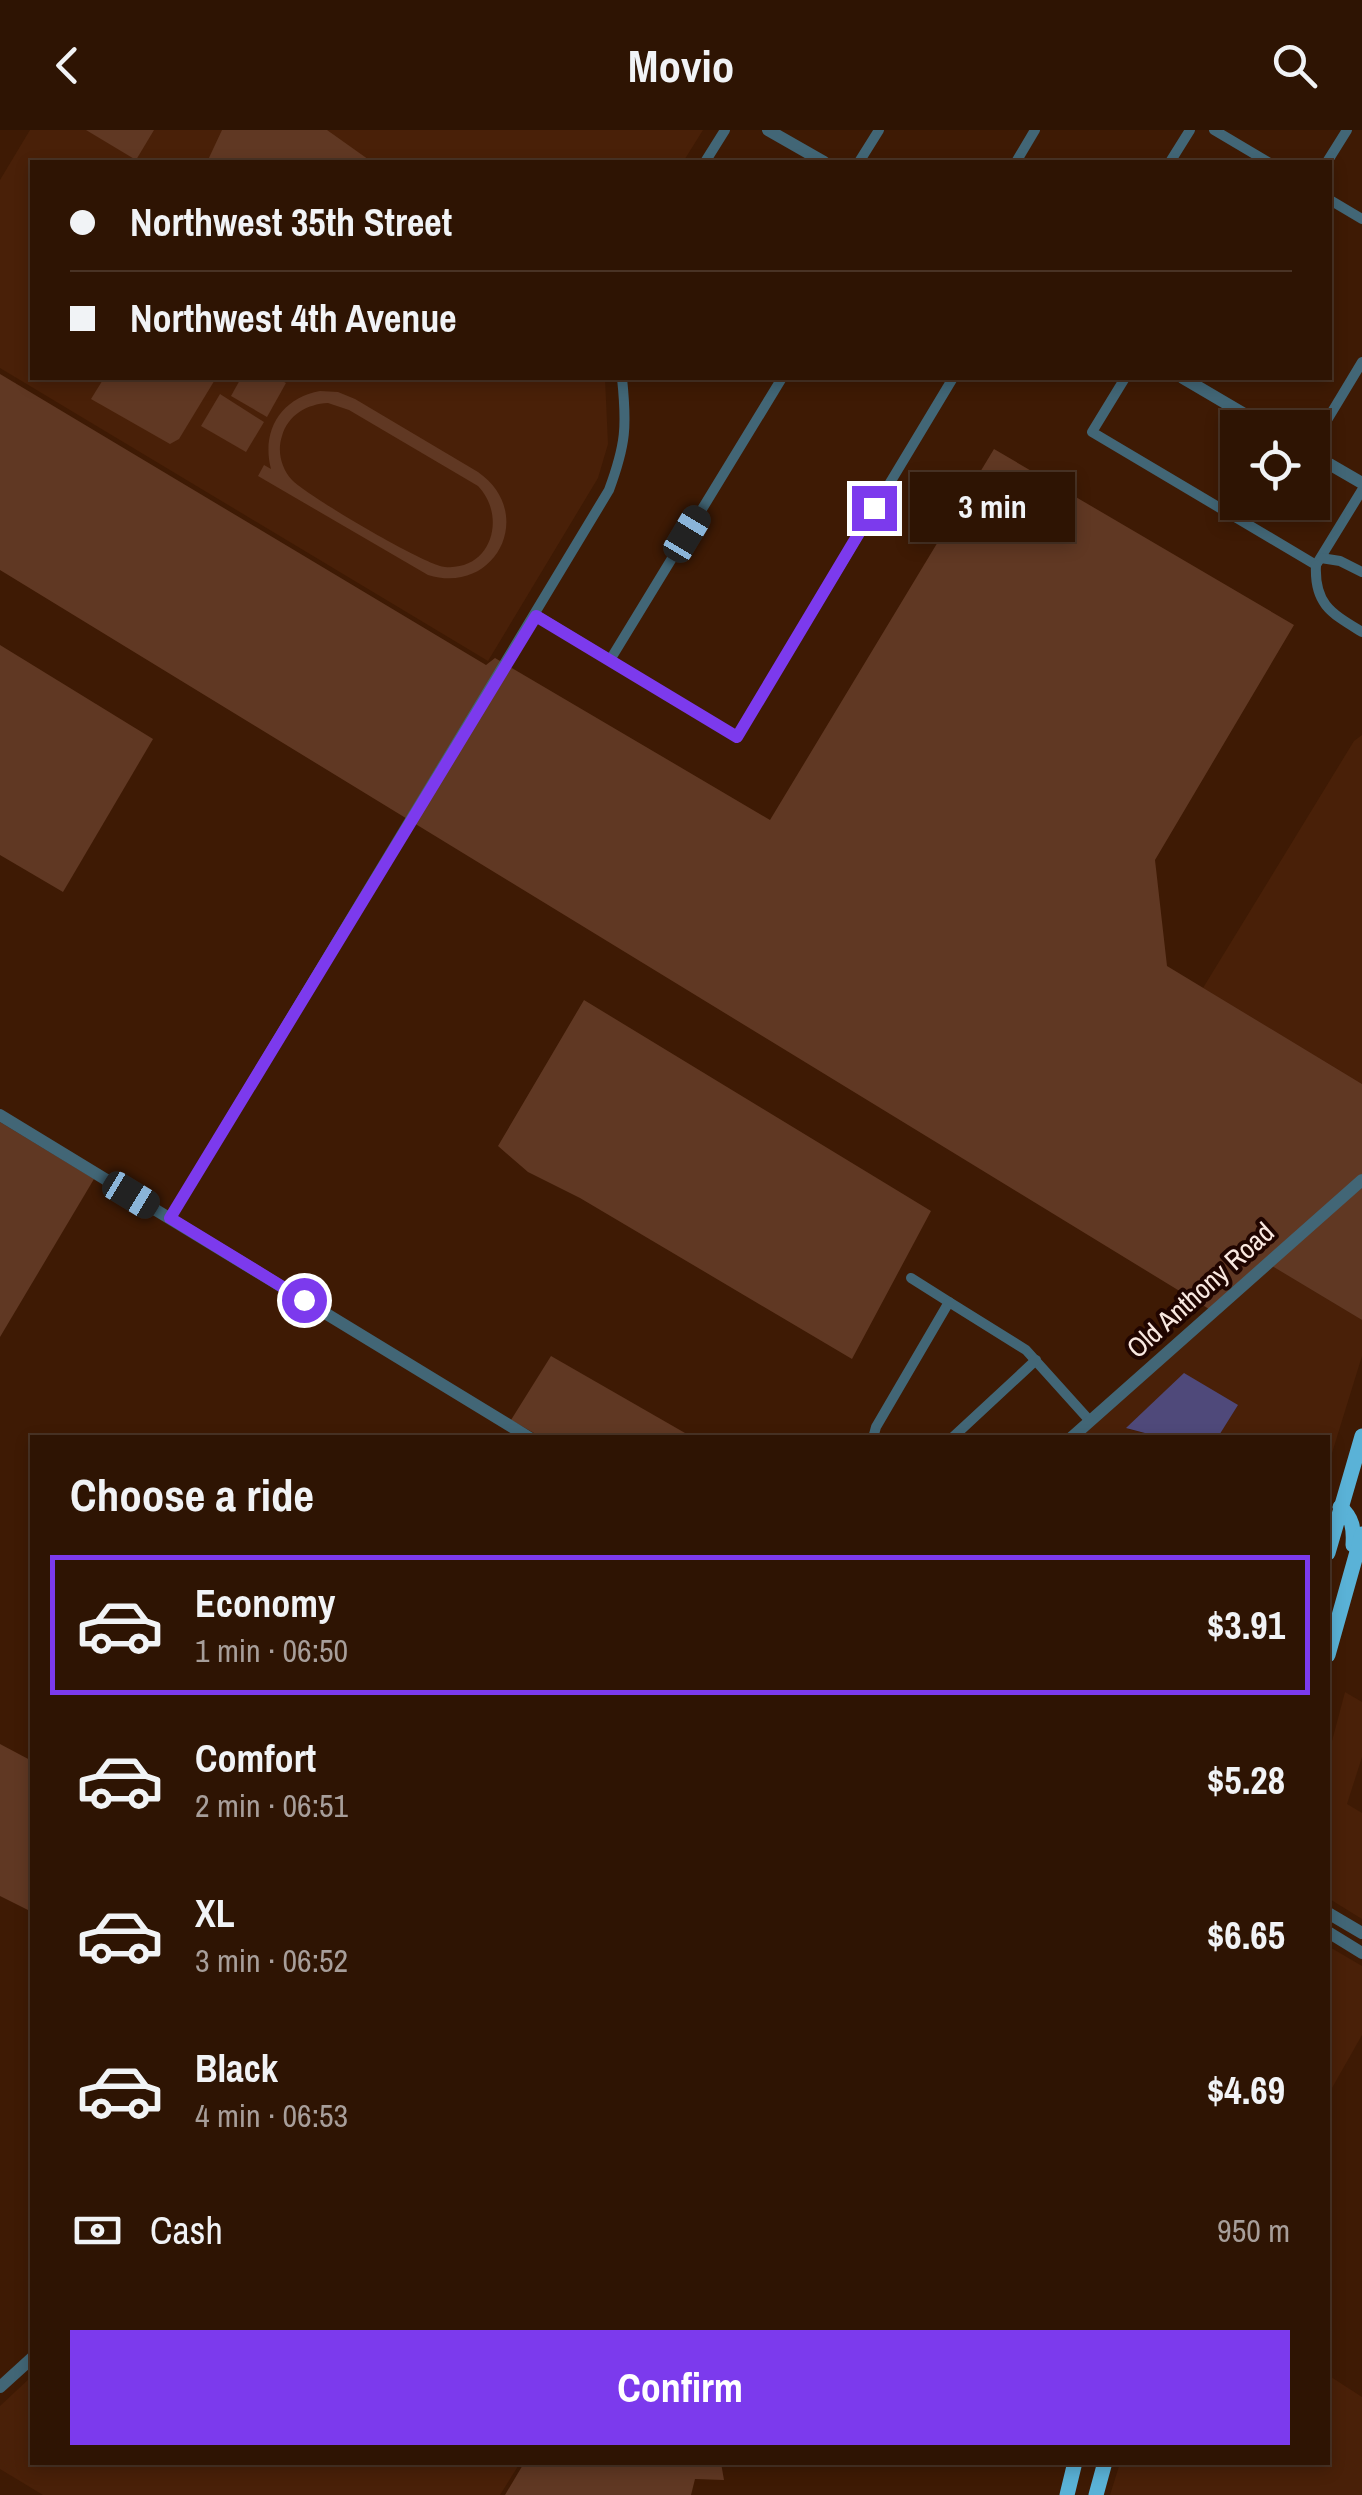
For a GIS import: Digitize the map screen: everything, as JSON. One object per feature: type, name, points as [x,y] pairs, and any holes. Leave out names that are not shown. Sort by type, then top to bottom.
[{"type":"highway","points":[[1330,1545],[1362,1436]]},
{"type":"highway","points":[[1340,1507],[1350,1516],[1354,1530],[1352,1570]]},
{"type":"highway","points":[[1330,1648],[1362,1534]]},
{"type":"highway","points":[[1066,2495],[1075,2465]]},
{"type":"highway","points":[[1096,2495],[1104,2465]]},
{"type":"street","points":[[706,160],[725,130]]},
{"type":"street","points":[[768,130],[820,160]]},
{"type":"street","points":[[860,160],[879,130]]},
{"type":"street","points":[[1017,160],[1035,130]]},
{"type":"street","points":[[1171,160],[1190,130]]},
{"type":"street","points":[[1214,130],[1265,160]]},
{"type":"street","points":[[1328,160],[1347,130]]},
{"type":"street","points":[[1332,201],[1362,218]]},
{"type":"street","points":[[1330,415],[1362,362]]},
{"type":"street","points":[[170,1218],[536,616],[608,490],[624,449],[622,380]]},
{"type":"street","points":[[610,660],[781,380]]},
{"type":"street","points":[[536,616],[737,737],[952,380]]},
{"type":"street","points":[[1124,380],[1092,432],[1319,562],[1340,561],[1362,572]]},
{"type":"street","points":[[1201,382],[1242,410]]},
{"type":"street","points":[[1330,464],[1362,483]]},
{"type":"street","points":[[1362,490],[1319,562],[1315,588],[1319,598],[1362,632]]},
{"type":"street","points":[[0,1115],[525,1435]]},
{"type":"street","name":"Old Anthony Road","points":[[1074,1435],[1362,1180]]},
{"type":"street","points":[[911,1278],[1015,1341],[1090,1421]]},
{"type":"street","points":[[874,1435],[876,1426],[950,1302]]},
{"type":"street","points":[[955,1435],[1036,1360]]},
{"type":"street","points":[[1330,1914],[1362,1933]]},
{"type":"street","points":[[1330,1933],[1362,1953]]},
{"type":"street","points":[[0,2387],[30,2360]]},
{"type":"shaded area","points":[[30,130],[703,130],[684,160],[30,160],[30,380],[605,380],[608,444],[598,478],[488,661],[0,368],[0,180]]},
{"type":"shaded area","points":[[86,130],[154,130],[136,160]]},
{"type":"shaded area","points":[[222,130],[327,130],[369,160],[208,160]]},
{"type":"shaded area","points":[[0,374],[486,665],[495,658],[770,820],[994,449],[1294,625],[1155,860],[1167,966],[1362,1084],[1362,1174],[1209,1309],[0,570]]},
{"type":"shaded area","points":[[103,380],[215,380],[179,439],[170,444],[91,399]]},
{"type":"shaded area","points":[[240,380],[286,383],[267,417],[231,396]]},
{"type":"shaded area","points":[[338,392],[355,399],[478,472],[496,489],[505,508],[506,528],[501,547],[489,562],[473,574],[452,578],[428,575],[258,476],[264,465],[271,469],[269,442],[277,418],[306,395]],"holes":[[[320,404],[349,410],[478,486],[487,498],[493,526],[484,551],[474,560],[461,566],[434,564],[367,529],[292,480],[280,453],[289,422],[299,412]]]},
{"type":"shaded area","points":[[220,394],[264,422],[246,452],[201,426]]},
{"type":"shaded area","points":[[0,645],[153,739],[63,892],[0,855]]},
{"type":"shaded area","points":[[1362,735],[1362,1084],[1203,988],[1354,741]]},
{"type":"shaded area","points":[[584,1000],[931,1211],[852,1359],[580,1198],[528,1172],[498,1146]]},
{"type":"shaded area","points":[[0,1122],[94,1179],[0,1337]]},
{"type":"shaded area","points":[[1362,1187],[1362,1320],[1272,1266]]},
{"type":"shaded area","points":[[1272,1266],[1362,1320],[1362,1356],[1330,1460],[1330,1435],[1219,1435],[1238,1405],[1128,1429],[1152,1435],[1082,1435]]},
{"type":"shaded area","points":[[551,1356],[689,1435],[537,1435],[511,1420]]},
{"type":"shaded area","points":[[1184,1373],[1238,1405],[1219,1435],[1152,1435],[1126,1428]]},
{"type":"shaded area","points":[[1345,1692],[1362,1702],[1362,1757],[1347,1804],[1362,1813],[1362,1919],[1330,1899],[1330,1748]]},
{"type":"shaded area","points":[[0,1744],[30,1760],[30,1911],[0,1896]]},
{"type":"shaded area","points":[[1330,1947],[1362,1966],[1362,2035],[1330,2091]]},
{"type":"shaded area","points":[[1330,2376],[1362,2397],[1362,2495],[1110,2495],[1119,2465],[1330,2465]]},
{"type":"shaded area","points":[[30,2378],[30,2465],[519,2465],[500,2495],[43,2495],[0,2469],[0,2406]]},
{"type":"shaded area","points":[[523,2465],[721,2465],[724,2480],[695,2479],[691,2495],[505,2495]]},
{"type":"route","points":[[304,1300],[170,1218],[536,616],[737,737],[874,508]]}]
